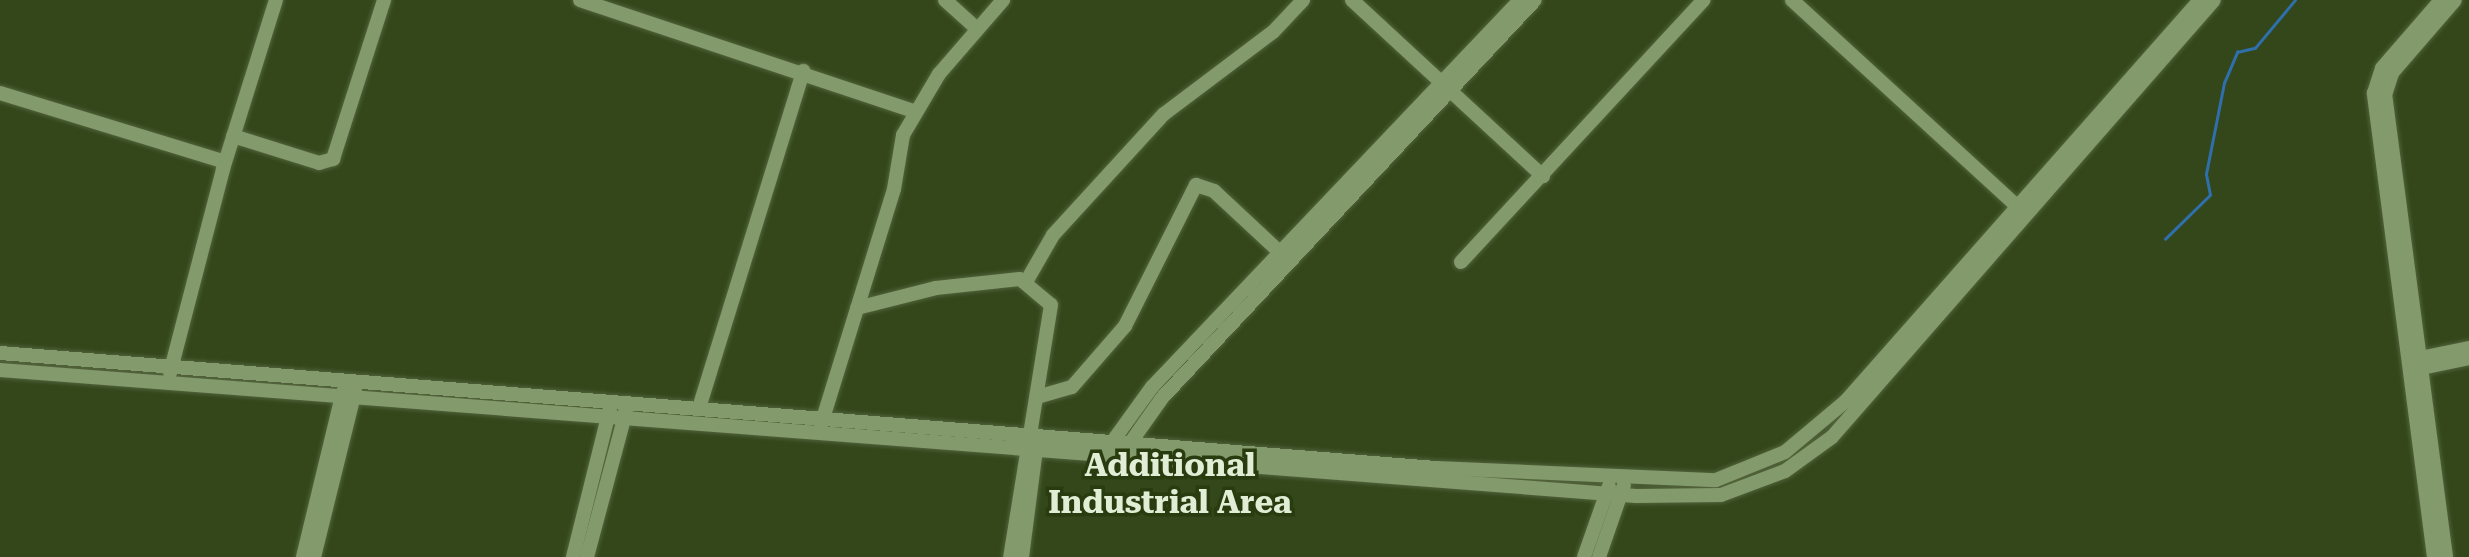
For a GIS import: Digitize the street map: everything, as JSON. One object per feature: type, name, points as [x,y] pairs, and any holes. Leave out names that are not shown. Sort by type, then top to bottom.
[{"type":"street","points":[[171,385],[170,366],[225,162],[276,0]]},
{"type":"street","points":[[233,136],[319,163],[333,159],[384,0]]},
{"type":"street","points":[[580,0],[803,71],[913,111]]},
{"type":"street","points":[[944,0],[976,28]]},
{"type":"street","points":[[819,433],[913,111],[976,28],[1003,0]]},
{"type":"street","points":[[1026,282],[1053,235],[1164,114],[1273,32],[1303,0]]},
{"type":"street","points":[[1352,0],[1543,176]]},
{"type":"street","points":[[1447,88],[1520,0]]},
{"type":"street","points":[[1109,446],[1152,387],[1285,257],[1535,0]]},
{"type":"street","points":[[1461,262],[1704,0]]},
{"type":"street","points":[[1792,0],[2026,214]]},
{"type":"street","points":[[1616,487],[1716,480],[1796,444],[1846,401],[2014,204],[2200,0]]},
{"type":"street","points":[[0,353],[823,417],[1127,448],[1721,495],[1807,457],[1858,410],[2214,0]]},
{"type":"street","points":[[2441,0],[2382,68],[2374,93],[2412,365],[2446,557]]},
{"type":"street","points":[[2434,557],[2385,95],[2392,73],[2455,0]]},
{"type":"street","points":[[699,408],[803,71]]},
{"type":"street","points":[[0,93],[225,162]]},
{"type":"street","points":[[1037,397],[1072,387],[1125,326],[1196,185],[1214,191],[1285,257]]},
{"type":"street","points":[[1127,448],[1162,398],[1285,257]]},
{"type":"street","points":[[857,308],[936,288],[1026,282],[1051,305],[1010,557]]},
{"type":"street","points":[[2412,365],[2469,348]]},
{"type":"street","points":[[23,372],[24,355]]},
{"type":"street","points":[[2412,365],[2469,358]]},
{"type":"street","points":[[0,370],[347,399],[819,433],[1031,439]]},
{"type":"street","points":[[314,557],[351,382]]},
{"type":"street","points":[[303,557],[347,399]]},
{"type":"street","points":[[587,557],[616,419],[612,401]]},
{"type":"street","points":[[573,557],[616,419],[628,403]]},
{"type":"street","points":[[1022,557],[1031,439]]},
{"type":"street","points":[[1584,557],[1616,487]]},
{"type":"street","points":[[1599,557],[1616,487]]},
{"type":"waterway","points":[[2165,239],[2210,195],[2206,174],[2224,83],[2237,52],[2255,48],[2295,0]]},
{"type":"district","name":"Additional Industrial Area","points":[[1170,484]]}]
